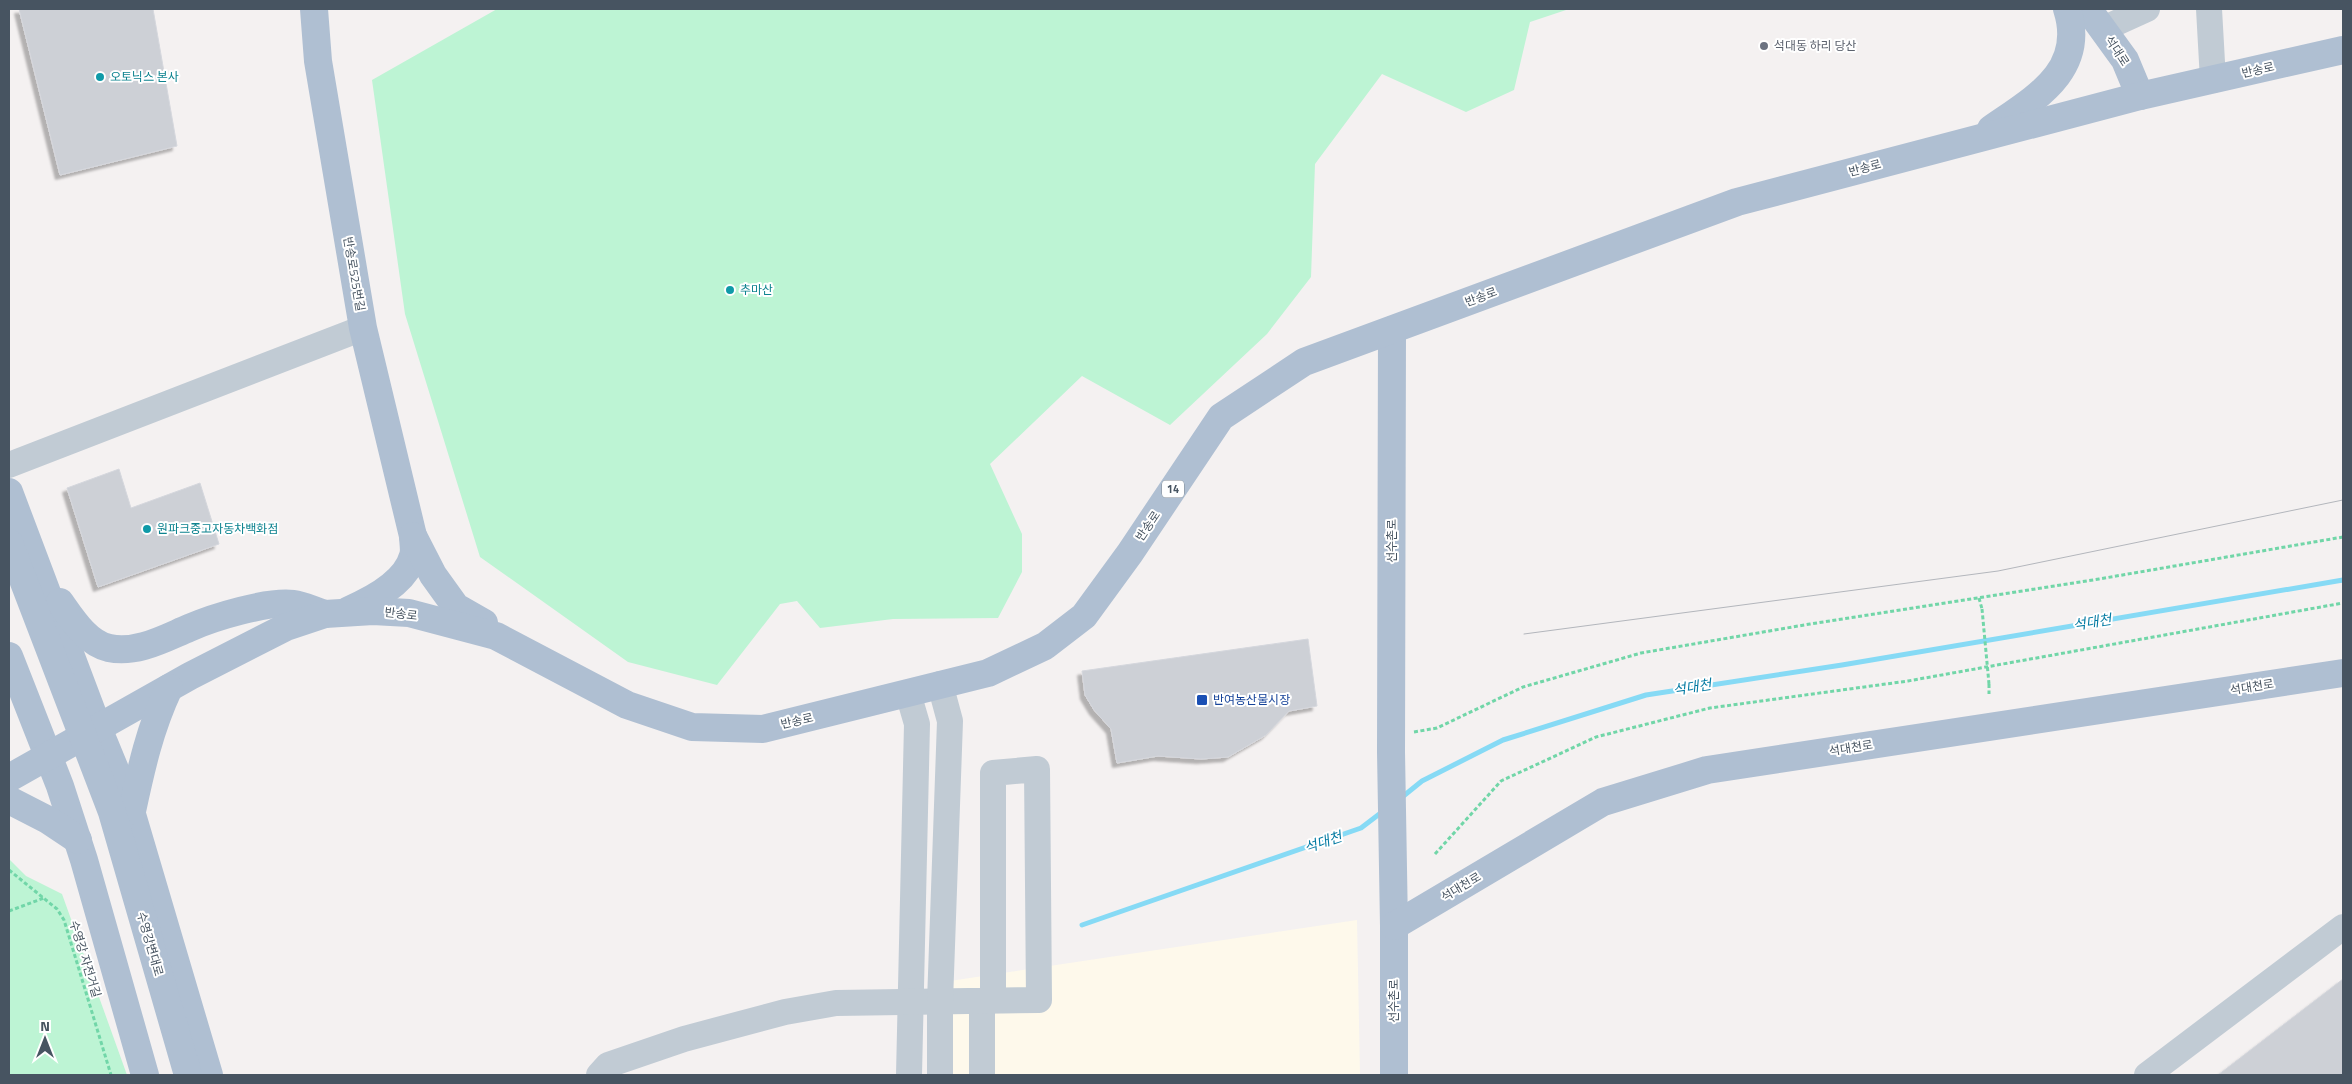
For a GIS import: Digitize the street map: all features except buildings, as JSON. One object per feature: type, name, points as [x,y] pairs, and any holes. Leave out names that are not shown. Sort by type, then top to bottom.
[{"type":"main road","name":"반송로525번길","points":[[314,9],[318,61],[363,328],[413,536]]},
{"type":"main road","points":[[1976,139],[2026,104],[2057,79],[2066,63],[2070,47],[2071,20],[2067,9]]},
{"type":"main road","name":"석대로","points":[[2095,19],[2125,60],[2140,96]]},
{"type":"main road","name":"반송로","points":[[48,755],[169,688],[286,627],[333,614],[373,611],[409,612],[496,636],[627,705],[692,727],[763,729],[988,673],[1045,646],[1084,616],[1130,553],[1221,417],[1304,362],[1736,202],[2140,96],[2343,50]]},
{"type":"main road","name":"선수촌로","points":[[1392,330],[1391,752],[1394,1075]]},
{"type":"main road","points":[[9,492],[98,728],[122,812],[208,1075]]},
{"type":"main road","points":[[40,575],[81,631],[108,648],[127,649],[152,644],[192,626],[247,608],[292,604],[333,614],[379,594],[404,573],[414,555],[413,536]]},
{"type":"main road","points":[[413,536],[433,575],[456,607],[514,644]]},
{"type":"main road","points":[[9,543],[122,812]]},
{"type":"main road","points":[[9,595],[97,818],[168,1075]]},
{"type":"main road","points":[[9,656],[48,755],[78,840],[146,1075]]},
{"type":"main road","name":"석대천로","points":[[1394,926],[1604,802],[1707,770],[2343,673]]},
{"type":"main road","points":[[122,812],[158,711],[169,688]]},
{"type":"main road","name":"14","points":[[9,778],[48,755]]},
{"type":"main road","points":[[9,800],[48,820],[78,840]]},
{"type":"main road","name":"수영강변대로","points":[[122,812],[188,1075]]},
{"type":"street","points":[[2095,19],[2147,9]]},
{"type":"street","points":[[2209,9],[2213,80]]},
{"type":"street","points":[[9,465],[363,328]]},
{"type":"street","points":[[940,684],[950,721],[940,1002],[940,1075]]},
{"type":"street","points":[[908,693],[917,724],[909,1003],[909,1075]]},
{"type":"street","points":[[599,1075],[608,1065],[684,1039],[785,1012],[836,1003],[909,1003],[940,1002],[988,1001],[1039,1000],[1037,769],[993,773],[988,1001],[982,1075]]},
{"type":"street","points":[[2147,1075],[2343,927]]},
{"type":"path","points":[[1414,732],[1437,728],[1523,687],[1641,653],[2343,537]]},
{"type":"path","points":[[1979,598],[1982,609],[1989,694]]},
{"type":"path","points":[[1435,854],[1501,781],[1596,737],[1710,708],[1908,681],[2343,603]]},
{"type":"path","name":"수영강 자전거길","points":[[9,870],[57,909],[64,920],[111,1075]]},
{"type":"path","points":[[9,911],[44,898]]},
{"type":"shaded area","points":[[1357,920],[1360,1075],[952,1075],[950,981]]},
{"type":"green space","points":[[497,9],[1569,9],[1530,22],[1514,90],[1466,112],[1382,74],[1315,164],[1311,277],[1267,334],[1170,425],[1082,376],[990,464],[1022,534],[1022,572],[998,618],[893,619],[820,628],[797,601],[780,604],[717,685],[628,662],[480,557],[405,314],[372,80]]},
{"type":"green space","points":[[9,859],[26,876],[62,894],[127,1075],[9,1075]]},
{"type":"waterway","name":"석대천","points":[[1401,798],[1422,781],[1503,740],[1646,695],[1842,665],[2343,580]]},
{"type":"waterway","name":"석대천","points":[[1082,925],[1361,828],[1382,812]]},
{"type":"tram line","points":[[1524,634],[1998,571],[2343,500]]},
{"type":"place","name":"석대동 하리 당산","points":[[1764,46]]},
{"type":"place","name":"오토닉스 본사","points":[[100,77]]},
{"type":"place","name":"추마산","points":[[730,290]]},
{"type":"place","name":"원파크중고자동차백화점","points":[[147,529]]},
{"type":"place","name":"반여농산물시장","points":[[1202,700]]}]
